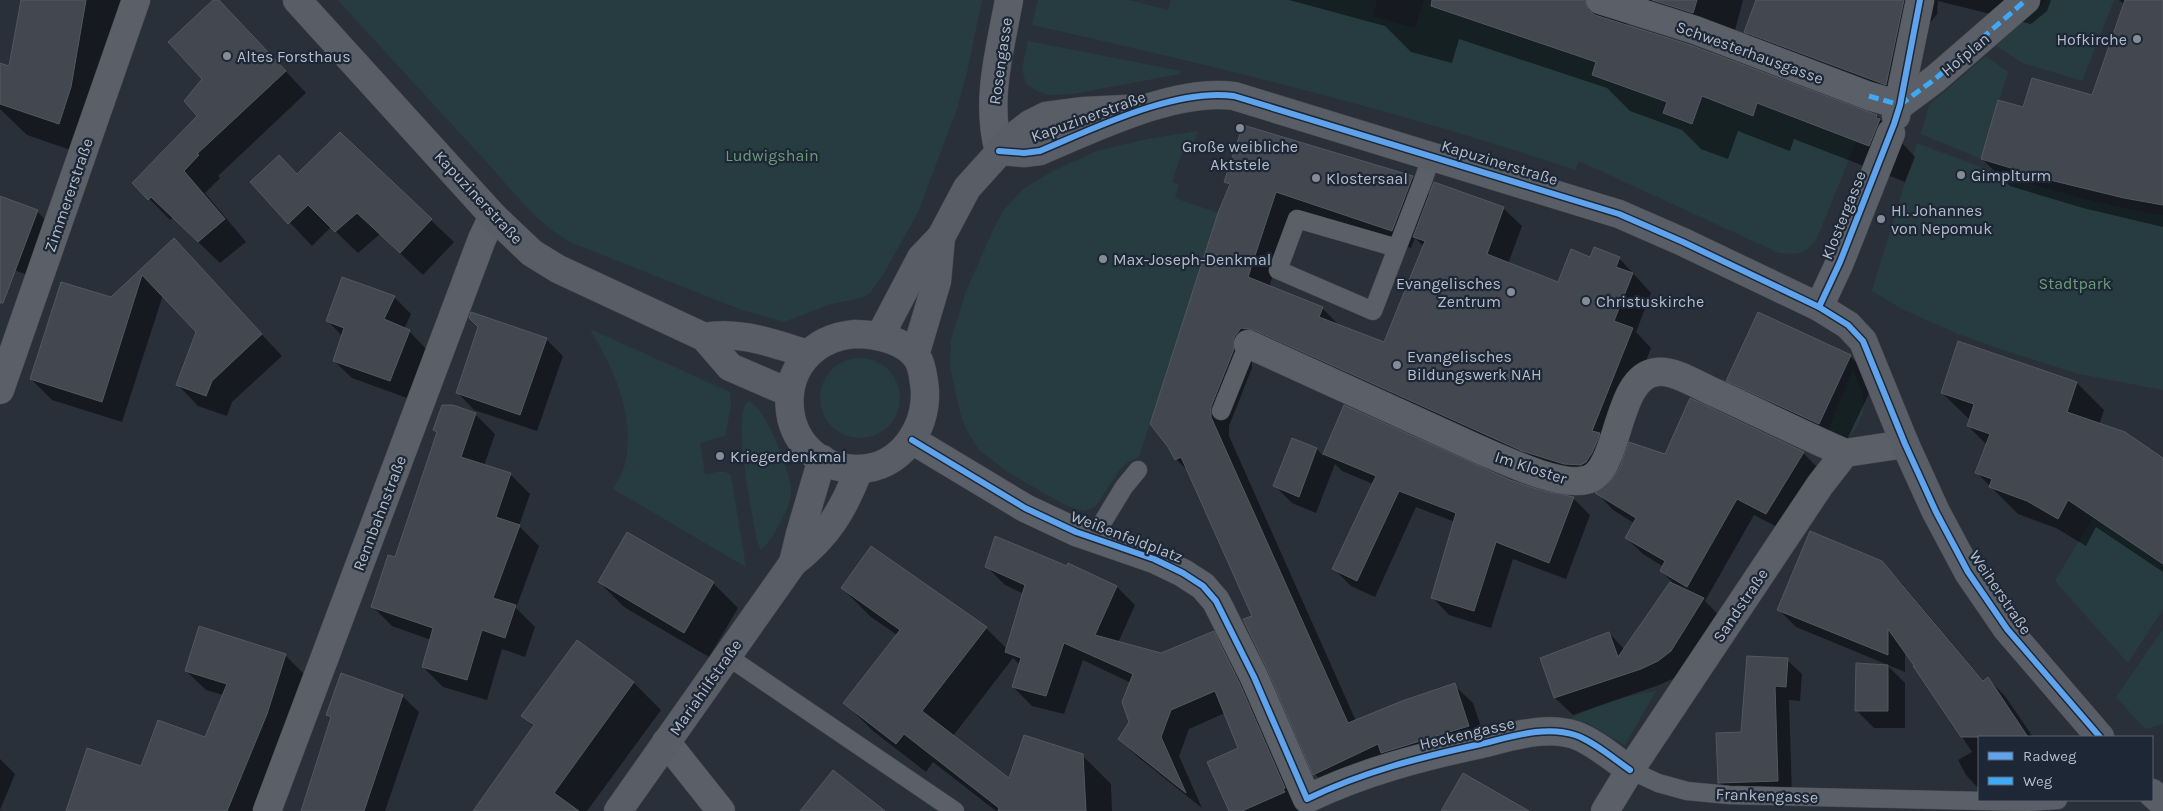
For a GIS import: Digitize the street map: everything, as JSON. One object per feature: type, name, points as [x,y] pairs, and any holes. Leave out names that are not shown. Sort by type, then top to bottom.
[{"type":"street","name":"Zimmererstraße","points":[[0,390],[136,0]]},
{"type":"street","name":"Kapuzinerstraße","points":[[297,0],[493,216],[532,253],[558,269],[704,337],[730,367],[790,393]]},
{"type":"street","name":"Rosengasse","points":[[999,151],[993,127],[993,98],[1009,0]]},
{"type":"street","name":"Schwesterhausgasse","points":[[1600,0],[1695,30],[1869,96],[1895,121]]},
{"type":"street","name":"Klostergasse","points":[[1819,307],[1840,262],[1895,121],[1920,0]]},
{"type":"street","name":"Hofplan","points":[[1895,121],[1935,79],[2026,0]]},
{"type":"street","name":"Kapuzinerstraße","points":[[999,151],[1024,153],[1040,150],[1142,109],[1214,94],[1245,99],[1619,214],[1683,242],[1819,307],[1848,325],[1863,341],[1906,444]]},
{"type":"street","points":[[880,336],[921,258],[941,237],[968,188],[999,151]]},
{"type":"street","name":"Rennbahnstraße","points":[[268,811],[482,239],[493,216]]},
{"type":"street","points":[[915,355],[937,280],[941,237]]},
{"type":"street","points":[[855,334],[880,336],[900,344],[915,355],[922,369],[925,395],[921,420],[912,440],[891,460],[859,469],[841,467],[822,459],[808,449],[796,433],[792,423],[790,393],[798,368],[808,354],[820,343],[835,337],[855,334]]},
{"type":"street","name":"Kapuzinerstraße","points":[[704,337],[722,335],[741,336],[808,354]]},
{"type":"street","name":"Im Kloster","points":[[1248,344],[1478,449],[1516,465],[1569,481],[1586,480],[1599,472],[1633,388],[1646,375],[1661,372],[1697,384],[1845,453]]},
{"type":"street","name":"Weißenfeldplatz","points":[[912,440],[1025,508],[1093,538],[1154,559],[1183,573],[1203,586],[1216,602],[1254,677],[1307,799]]},
{"type":"street","points":[[1845,453],[1906,444]]},
{"type":"street","name":"Weiherstraße","points":[[1906,444],[1936,512],[1981,592],[2007,630],[2099,736]]},
{"type":"street","name":"Sandstraße","points":[[1605,811],[1630,770],[1820,485],[1845,453]]},
{"type":"street","name":"Mariahilfstraße","points":[[793,563],[822,459]]},
{"type":"street","name":"Mariahilfstraße","points":[[618,811],[793,563],[819,540],[831,526],[846,501],[859,469]]},
{"type":"street","name":"Heckengasse","points":[[1307,799],[1335,785],[1423,757],[1537,732],[1575,735],[1630,770]]},
{"type":"street","points":[[666,742],[721,811]]},
{"type":"street","points":[[2153,794],[2163,802]]},
{"type":"lane","points":[[1397,248],[1297,219],[1278,270],[1373,312],[1427,169]]},
{"type":"lane","points":[[1221,411],[1248,344]]},
{"type":"lane","points":[[1093,538],[1124,487],[1138,470]]},
{"type":"lane","points":[[727,656],[955,811]]},
{"type":"lane","name":"Frankengasse","points":[[1630,770],[1658,783],[1687,791],[1729,795],[1978,801]]},
{"type":"lane","name":"Frankengasse","points":[[1984,801],[2042,801]]},
{"type":"green space","name":"Ludwigshain","points":[[338,0],[982,0],[957,109],[918,212],[883,275],[870,293],[861,298],[831,304],[784,322],[742,310],[572,243],[559,235],[524,204]]},
{"type":"green space","points":[[1038,0],[1129,0],[1168,10],[1171,0],[1377,0],[1373,16],[1415,28],[1424,0],[1454,0],[1598,55],[1592,75],[1667,102],[1663,113],[1706,84],[1753,115],[1757,103],[1856,142],[1817,238],[1809,247],[1801,252],[1791,254],[1779,253],[1579,161],[1575,170],[1441,128],[1306,90],[1032,25]]},
{"type":"green space","points":[[2046,0],[2114,0],[2082,81],[2023,63],[1996,46]]},
{"type":"green space","points":[[1028,41],[1181,71],[1180,74],[1073,94],[1049,95],[1035,90],[1027,84],[1024,77],[1022,68]]},
{"type":"green space","points":[[1986,56],[2008,72],[1981,159],[1921,134],[1929,105]]},
{"type":"green space","points":[[1198,131],[1192,148],[1184,146],[1172,182],[1179,185],[1175,198],[1218,213],[1139,457],[1128,462],[1120,469],[1096,506],[1083,511],[1065,505],[1008,472],[979,450],[966,429],[960,412],[950,366],[951,340],[965,294],[993,230],[1003,211],[1023,189],[1051,172],[1097,151],[1147,139]]},
{"type":"green space","name":"Stadtpark","points":[[1917,143],[1977,166],[2038,186],[2100,203],[2163,215],[2163,390],[2079,374],[2009,352],[1958,334],[1902,309],[1872,291]]},
{"type":"green space","points":[[590,329],[730,392],[731,406],[725,436],[700,443],[705,475],[726,472],[731,476],[746,567],[613,489],[625,464],[628,428],[621,393],[615,377]]},
{"type":"green space","points":[[852,358],[868,358],[889,369],[900,390],[900,406],[889,427],[868,438],[852,438],[838,432],[826,420],[820,406],[820,390],[826,376],[838,364]]},
{"type":"green space","points":[[1853,368],[1863,396],[1862,416],[1853,432],[1846,439],[1826,435]]},
{"type":"green space","points":[[748,401],[762,415],[777,442],[783,457],[791,493],[780,524],[761,550],[757,541],[742,446],[743,411]]},
{"type":"green space","points":[[2093,517],[2163,564],[2163,609],[2128,663],[2055,581]]},
{"type":"green space","points":[[2163,629],[2163,724],[2145,729],[2116,697]]},
{"type":"green space","points":[[1656,691],[1625,745],[1587,723],[1570,719],[1611,701]]},
{"type":"building","points":[[21,0],[86,0],[71,87],[59,124],[0,104],[0,63],[9,66]]},
{"type":"building","name":"Altes Forsthaus","points":[[213,0],[219,0],[286,71],[197,154],[199,155],[184,171],[225,219],[198,242],[151,197],[148,200],[132,183],[197,116],[184,101],[202,79],[168,42]]},
{"type":"building","points":[[1432,0],[1585,0],[1588,10],[1595,15],[1690,45],[1877,115],[1876,118],[1880,119],[1869,146],[1757,103],[1753,116],[1702,96],[1692,124],[1663,113],[1667,102],[1592,75],[1596,62],[1431,6]]},
{"type":"building","points":[[1652,0],[1697,0],[1693,13]]},
{"type":"building","points":[[1756,0],[1904,0],[1886,85],[1744,32]]},
{"type":"building","points":[[2125,0],[2163,0],[2163,205],[2124,198],[2054,181],[1981,159],[1998,100],[2023,107],[2032,78],[2092,95]]},
{"type":"building","points":[[1243,125],[1413,176],[1392,231],[1276,192],[1248,277],[1323,307],[1319,317],[1384,342],[1425,241],[1413,237],[1434,182],[1504,207],[1487,254],[1558,282],[1571,249],[1590,257],[1594,247],[1620,257],[1616,267],[1633,273],[1614,321],[1633,328],[1592,431],[1600,433],[1598,439],[1592,453],[1586,462],[1581,465],[1564,464],[1522,451],[1254,330],[1241,328],[1234,337],[1234,349],[1211,407],[1211,417],[1348,723],[1402,701],[1455,683],[1469,726],[1381,753],[1378,744],[1313,775],[1268,671],[1243,619],[1252,616],[1181,457],[1175,460],[1168,447],[1150,424],[1218,213],[1230,184],[1224,182]]},
{"type":"building","points":[[340,132],[432,219],[400,253],[357,213],[335,232],[308,205],[288,224],[250,182],[279,155],[297,174]]},
{"type":"building","points":[[0,196],[38,210],[3,303],[0,303]]},
{"type":"building","points":[[174,238],[262,334],[212,381],[206,396],[176,385],[196,332],[142,275],[102,402],[30,379],[61,282],[111,297]]},
{"type":"building","points":[[342,277],[395,296],[384,319],[410,330],[390,381],[333,361],[344,328],[326,321]]},
{"type":"building","points":[[471,312],[547,338],[520,415],[456,393],[478,327],[469,318]]},
{"type":"building","points":[[1758,312],[1851,355],[1819,424],[1726,381]]},
{"type":"building","points":[[1958,341],[2077,382],[2067,412],[2125,432],[2163,458],[2163,564],[2068,500],[2058,519],[2027,501],[1989,487],[1992,479],[1975,473],[1990,434],[1967,426],[1974,404],[1941,393]]},
{"type":"building","points":[[1690,398],[1804,452],[1766,514],[1737,499],[1687,587],[1660,571],[1665,561],[1625,538],[1636,518],[1595,493],[1610,482],[1620,467],[1629,442],[1665,454]]},
{"type":"building","points":[[442,405],[453,405],[476,413],[461,457],[511,473],[496,517],[520,525],[493,598],[516,605],[505,638],[482,630],[467,680],[422,667],[433,628],[371,607],[388,555],[395,557],[437,432],[433,430]]},
{"type":"building","points":[[1344,405],[1510,480],[1543,491],[1574,497],[1549,563],[1496,542],[1474,611],[1431,598],[1456,513],[1399,491],[1357,581],[1332,569],[1376,476],[1323,454]]},
{"type":"building","points":[[1292,438],[1317,448],[1299,497],[1273,486]]},
{"type":"building","points":[[1810,531],[1882,561],[1983,681],[1988,677],[2027,736],[1961,737],[1888,629],[1888,655],[1777,610]]},
{"type":"building","points":[[627,532],[714,582],[684,633],[598,582]]},
{"type":"building","points":[[995,536],[1067,566],[1068,563],[1117,586],[1095,635],[1161,653],[1214,631],[1240,684],[1285,788],[1283,789],[1285,792],[1242,811],[1229,811],[1207,762],[1238,748],[1215,691],[1171,710],[1161,737],[1186,793],[1118,739],[1129,722],[1122,702],[1133,674],[1064,643],[1046,696],[1012,687],[1021,658],[1005,652],[1025,585],[985,567]]},
{"type":"building","points":[[871,546],[987,627],[922,711],[1009,778],[1024,735],[1083,754],[1086,811],[998,811],[999,808],[904,734],[896,744],[843,703],[900,630],[841,588]]},
{"type":"building","points":[[1670,582],[1704,598],[1671,651],[1658,661],[1641,669],[1554,698],[1540,658],[1609,632],[1618,657]]},
{"type":"building","points":[[199,626],[286,654],[267,714],[227,811],[66,811],[87,748],[141,766],[158,720],[205,737],[227,684],[185,671]]},
{"type":"building","points":[[577,640],[634,682],[554,793],[579,811],[473,811],[534,725],[521,716]]},
{"type":"building","points":[[1747,656],[1788,658],[1786,687],[1775,686],[1778,781],[1718,783],[1716,733],[1741,732]]},
{"type":"building","points":[[1856,663],[1888,665],[1888,711],[1855,711]]},
{"type":"building","points":[[341,673],[403,695],[364,811],[301,811],[331,717],[326,715]]},
{"type":"building","points":[[833,770],[885,811],[800,811]]},
{"type":"building","points":[[1463,773],[1529,811],[1441,811]]},
{"type":"marked path","points":[[1900,105],[1935,79],[2026,0]]},
{"type":"marked path","points":[[1869,96],[1900,105]]},
{"type":"cycle path","points":[[1819,307],[1840,262],[1894,124],[1900,105],[1920,0]]},
{"type":"cycle path","points":[[999,151],[1024,153],[1040,151],[1110,121],[1161,104],[1211,95],[1234,96],[1619,214],[1683,242],[1819,307],[1848,325],[1863,341],[1905,444],[1936,512],[1968,572],[2007,629],[2099,736]]},
{"type":"cycle path","points":[[912,440],[1025,508],[1076,532],[1154,559],[1183,573],[1203,586],[1216,601],[1254,677],[1307,799],[1328,789],[1392,766],[1528,733],[1552,731],[1575,735],[1596,746],[1630,770]]},
{"type":"place","name":"Hofkirche","points":[[2137,39]]},
{"type":"place","name":"Altes Forsthaus","points":[[227,56]]},
{"type":"place","name":"Große weibliche Aktstele","points":[[1240,128]]},
{"type":"place","name":"Gimplturm","points":[[1961,175]]},
{"type":"place","name":"Klostersaal","points":[[1316,178]]},
{"type":"place","name":"Hl. Johannes von Nepomuk","points":[[1881,219]]},
{"type":"place","name":"Max-Joseph-Denkmal","points":[[1103,259]]},
{"type":"place","name":"Evangelisches Zentrum","points":[[1511,292]]},
{"type":"place","name":"Christuskirche","points":[[1586,301]]},
{"type":"place","name":"Evangelisches Bildungswerk NAH","points":[[1397,365]]},
{"type":"place","name":"Kriegerdenkmal","points":[[720,456]]}]
